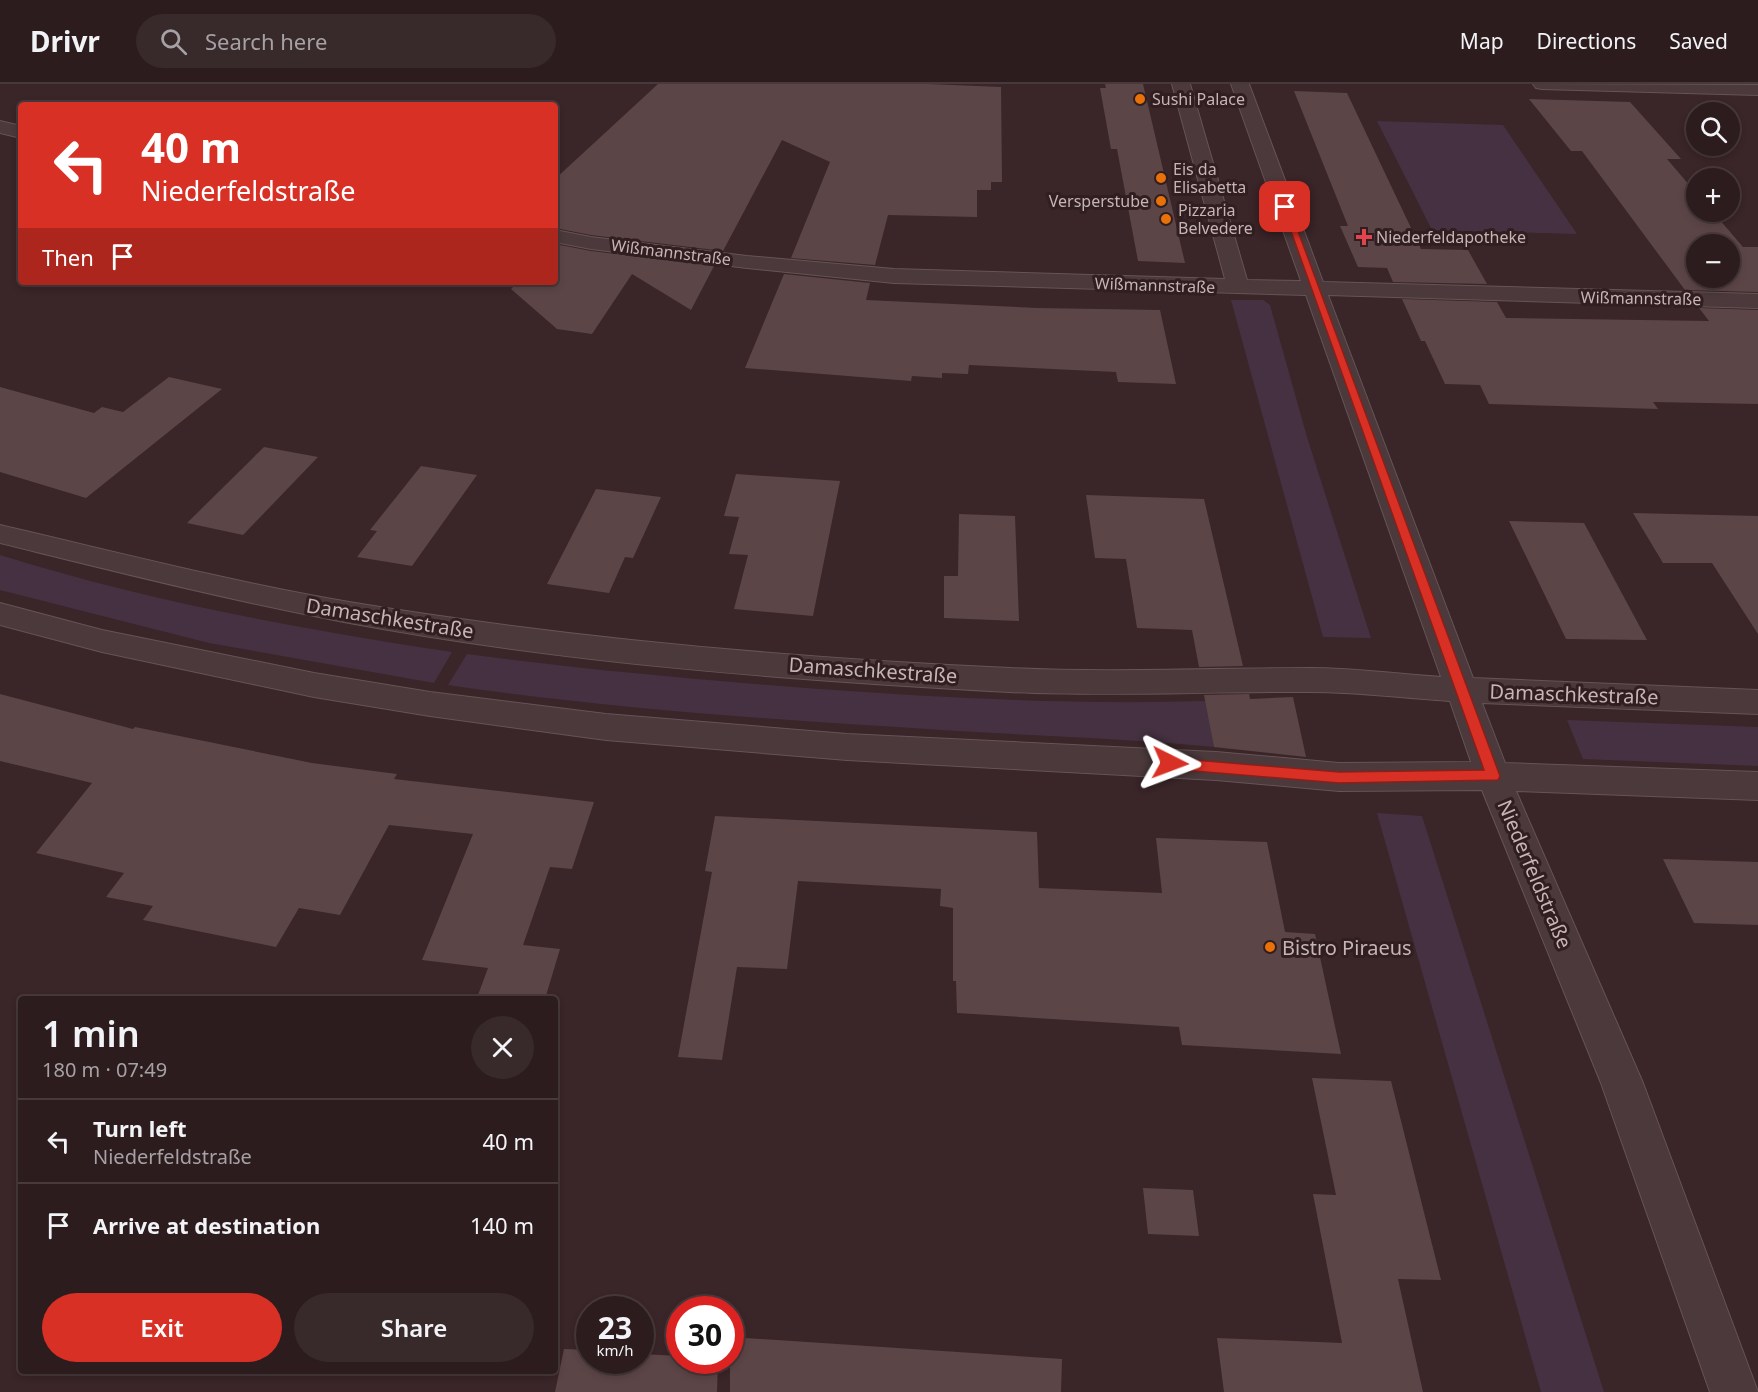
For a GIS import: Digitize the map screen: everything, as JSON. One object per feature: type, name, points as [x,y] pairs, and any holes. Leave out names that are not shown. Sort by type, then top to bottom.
[{"type":"street","points":[[1181,84],[1238,287]]},
{"type":"street","name":"Niederfeldstraße","points":[[1240,84],[1493,776],[1623,1083],[1734,1392]]},
{"type":"street","points":[[1542,84],[1758,90]]},
{"type":"street","points":[[0,128],[18,131]]},
{"type":"street","name":"Wißmannstraße","points":[[558,237],[591,243],[747,262],[894,276],[1314,290],[1758,301]]},
{"type":"street","name":"Damaschkestraße","points":[[0,534],[228,589],[347,612],[471,632],[764,663],[1010,680],[1113,683],[1314,680],[1461,690],[1758,702]]},
{"type":"street","points":[[0,614],[102,641],[314,685],[430,704],[606,727],[847,747],[1216,766],[1339,777],[1493,776],[1758,786]]},
{"type":"shaded area","points":[[1377,121],[1503,125],[1577,234],[1432,230]]},
{"type":"shaded area","points":[[1231,300],[1263,300],[1270,305],[1307,437],[1371,638],[1323,637]]},
{"type":"shaded area","points":[[0,555],[168,600],[338,634],[452,652],[434,683],[209,643],[0,590]]},
{"type":"shaded area","points":[[467,654],[643,674],[867,692],[1060,701],[1206,701],[1214,747],[695,713],[571,701],[448,685]]},
{"type":"shaded area","points":[[1567,720],[1758,727],[1758,766],[1583,759]]},
{"type":"shaded area","points":[[1377,813],[1422,816],[1604,1392],[1541,1392]]},
{"type":"building","points":[[658,84],[928,84],[1001,87],[1002,182],[991,182],[991,190],[977,190],[977,217],[888,215],[875,265],[791,258],[830,162],[782,140],[723,251],[591,235],[558,229],[558,176]]},
{"type":"building","points":[[1105,84],[1143,84],[1185,263],[1138,261],[1117,149],[1111,149],[1100,88],[1106,88]]},
{"type":"building","points":[[1294,91],[1347,93],[1421,249],[1468,250],[1487,284],[1393,282],[1387,268],[1358,267],[1340,226],[1348,226]]},
{"type":"building","points":[[1529,99],[1630,102],[1681,159],[1667,159],[1686,181],[1686,222],[1722,222],[1732,234],[1686,234],[1686,288],[1740,288],[1740,244],[1743,247],[1758,247],[1758,292],[1685,290],[1582,151],[1571,151]]},
{"type":"building","points":[[558,245],[591,251],[714,266],[691,310],[632,274],[592,334],[557,329],[511,289],[515,285],[558,285]]},
{"type":"building","points":[[784,274],[870,283],[866,300],[1037,308],[1160,310],[1176,384],[1118,382],[1116,372],[969,365],[968,374],[942,373],[942,378],[912,376],[911,381],[745,368]]},
{"type":"building","points":[[1402,299],[1497,302],[1506,318],[1709,321],[1699,308],[1758,310],[1758,404],[1653,402],[1658,409],[1489,404],[1480,385],[1445,384],[1425,341],[1421,341]]},
{"type":"building","points":[[169,377],[222,389],[86,498],[0,472],[0,387],[94,413],[102,407],[123,412]]},
{"type":"building","points":[[264,447],[318,457],[243,535],[187,523]]},
{"type":"building","points":[[421,466],[477,475],[412,566],[357,557],[377,531],[370,530]]},
{"type":"building","points":[[736,474],[840,481],[813,616],[734,609],[748,555],[729,554],[739,517],[724,516]]},
{"type":"building","points":[[596,489],[661,497],[633,558],[625,557],[609,593],[547,584]]},
{"type":"building","points":[[1086,495],[1204,499],[1243,666],[1199,667],[1192,630],[1137,628],[1126,559],[1095,558]]},
{"type":"building","points":[[1633,513],[1758,516],[1758,634],[1712,563],[1663,563]]},
{"type":"building","points":[[959,514],[1015,516],[1019,621],[944,618],[944,576],[958,576]]},
{"type":"building","points":[[1509,521],[1584,523],[1647,640],[1566,639]]},
{"type":"building","points":[[0,694],[133,729],[135,727],[312,763],[397,774],[394,779],[594,802],[572,869],[550,867],[523,945],[560,949],[546,996],[487,996],[478,995],[488,968],[422,960],[473,834],[389,825],[340,915],[299,908],[276,947],[143,920],[153,906],[106,897],[124,873],[36,853],[92,783],[0,761]]},
{"type":"building","points":[[1249,694],[1250,699],[1293,697],[1306,757],[1214,747],[1204,695]]},
{"type":"building","points":[[715,816],[1037,832],[1039,888],[1162,893],[1156,838],[1267,842],[1285,932],[1315,934],[1341,1054],[1182,1045],[1179,1027],[957,1013],[956,981],[953,981],[953,908],[940,906],[941,889],[798,881],[787,969],[737,967],[722,1060],[678,1057],[712,872],[705,871]]},
{"type":"building","points":[[1663,859],[1758,862],[1758,925],[1694,923]]},
{"type":"building","points":[[1312,1078],[1391,1081],[1441,1280],[1398,1279],[1423,1392],[1224,1392],[1217,1338],[1342,1343],[1313,1194],[1336,1195]]},
{"type":"building","points":[[1143,1188],[1193,1190],[1199,1236],[1148,1234]]},
{"type":"building","points":[[744,1338],[1062,1359],[1061,1392],[730,1392],[730,1374],[744,1374]]},
{"type":"building","points":[[564,1349],[576,1349],[576,1374],[654,1374],[654,1355],[666,1355],[666,1374],[718,1374],[717,1392],[555,1392]]},
{"type":"place","name":"Sushi Palace","points":[[1140,99]]},
{"type":"place","name":"Eis da Elisabetta","points":[[1161,178]]},
{"type":"place","name":"Versperstube","points":[[1161,201]]},
{"type":"place","name":"Pizzaria Belvedere","points":[[1166,219]]},
{"type":"place","name":"Niederfeldapotheke","points":[[1364,237]]},
{"type":"place","name":"Bistro Piraeus","points":[[1270,947]]},
{"type":"route","points":[[1170,763],[1339,777],[1493,776],[1285,207]]}]
